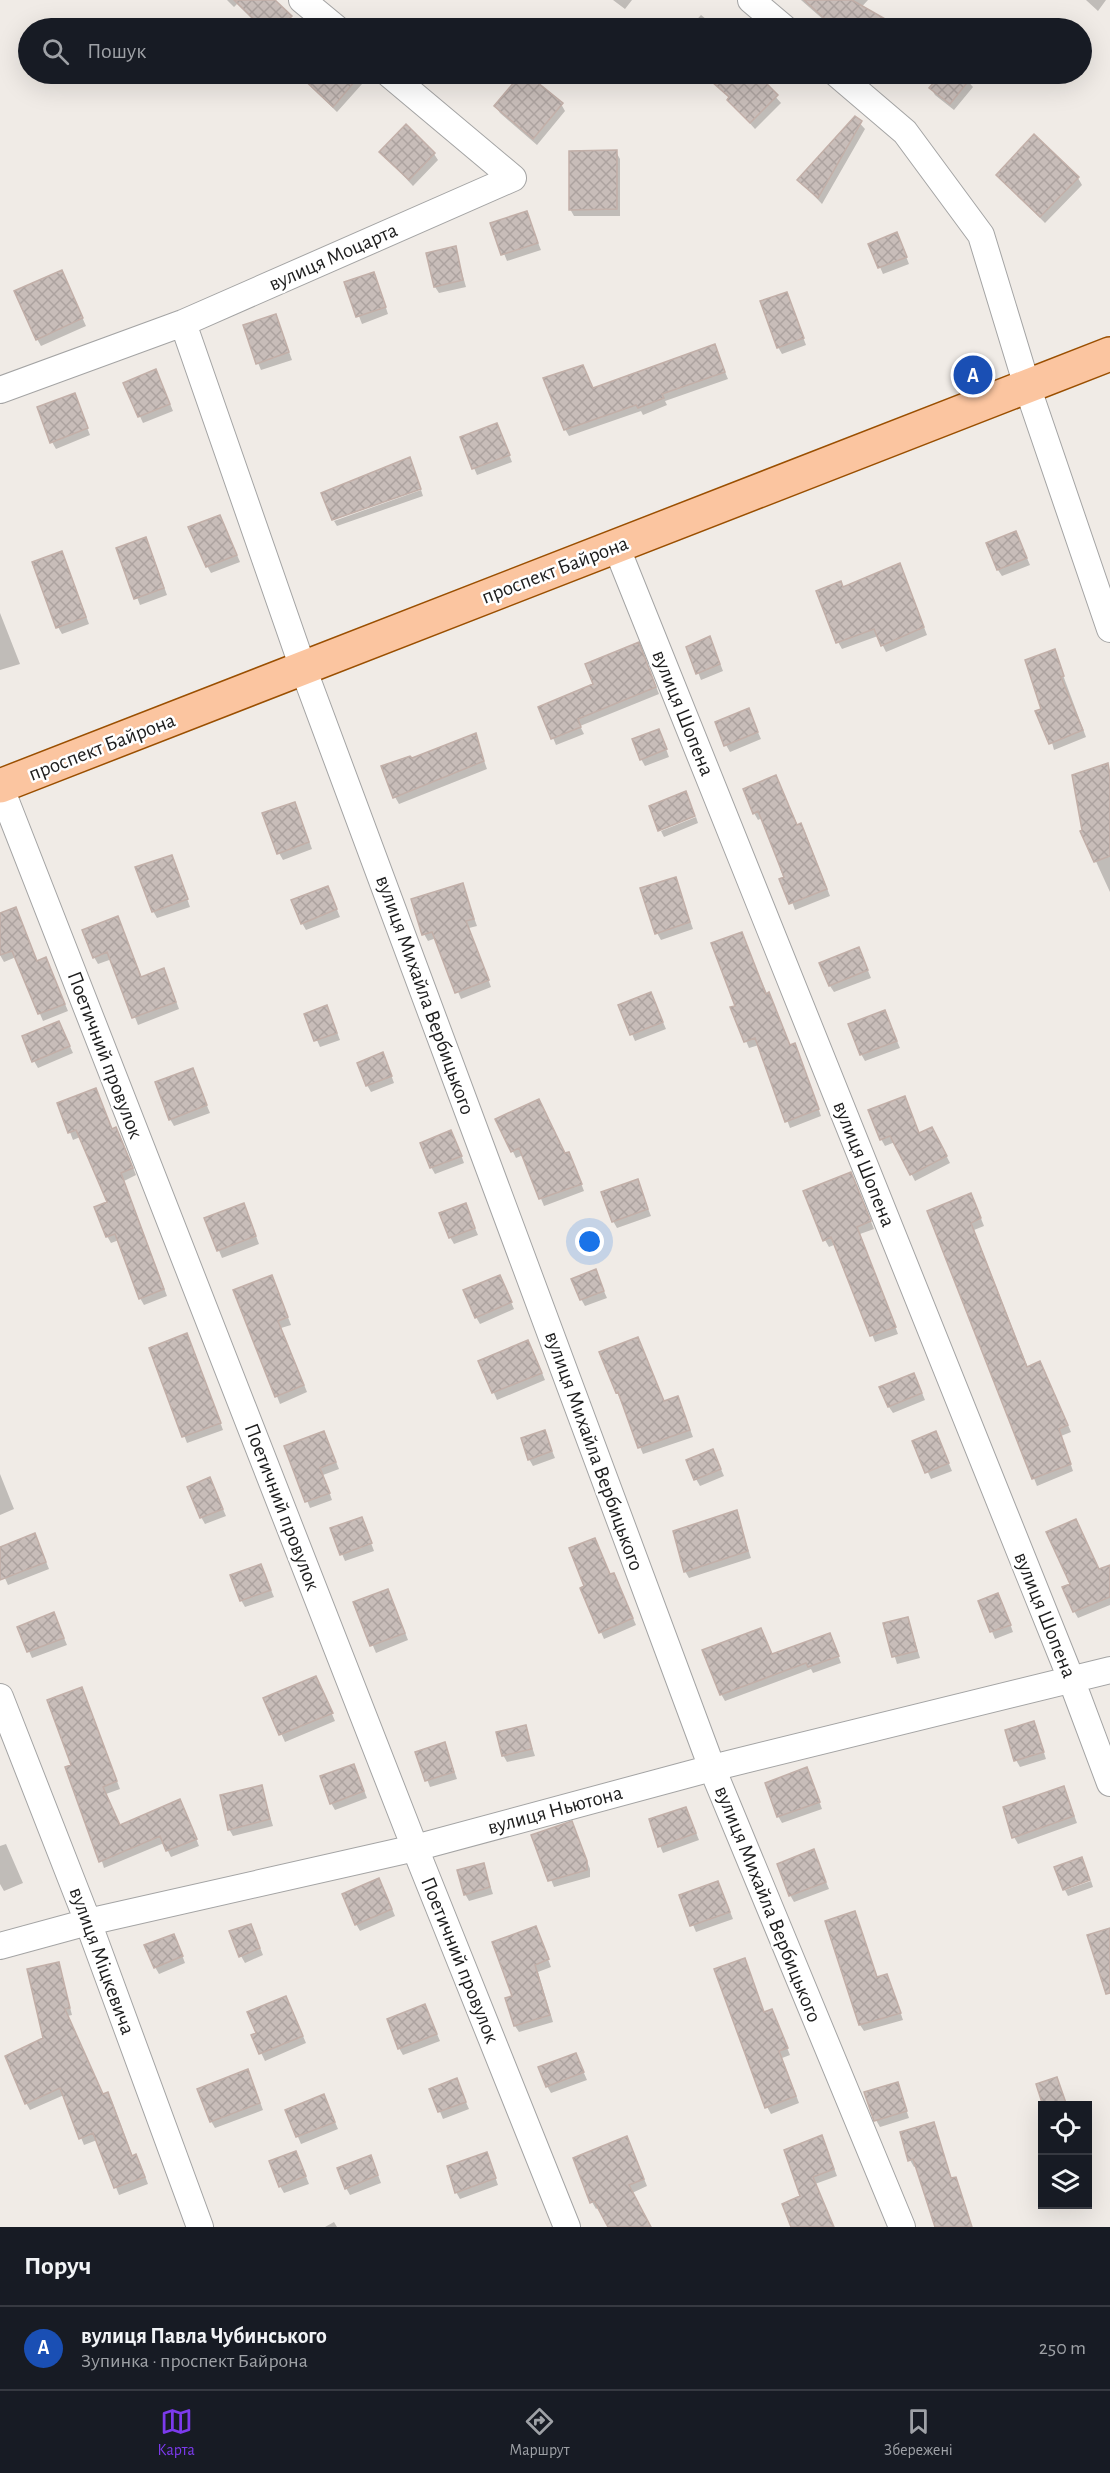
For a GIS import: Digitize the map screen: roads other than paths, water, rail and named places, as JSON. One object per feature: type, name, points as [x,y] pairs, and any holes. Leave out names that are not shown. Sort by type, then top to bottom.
[{"type":"main road","name":"проспект Байрона","points":[[0,786],[1110,354]]},
{"type":"street","points":[[302,0],[324,18]]},
{"type":"street","points":[[750,0],[772,18]]},
{"type":"street","name":"вулиця Моцарта","points":[[0,390],[183,323],[513,178],[401,84]]},
{"type":"street","points":[[849,84],[905,132],[981,235],[1027,386],[1110,629]]},
{"type":"street","name":"вулиця Михайла Вербицького","points":[[183,323],[303,668],[712,1768],[902,2227]]},
{"type":"street","name":"вулиця Шопена","points":[[616,546],[1071,1679],[1110,1783]]},
{"type":"street","name":"Поетичний провулок","points":[[0,786],[415,1848],[567,2227]]},
{"type":"street","name":"вулиця Ньютона","points":[[0,1946],[88,1922],[415,1848],[712,1768],[1110,1670]]},
{"type":"street","name":"вулиця Міцкевича","points":[[0,1697],[88,1922],[200,2227]]},
{"type":"place","name":"вулиця Павла Чубинського","points":[[973,375]]}]
